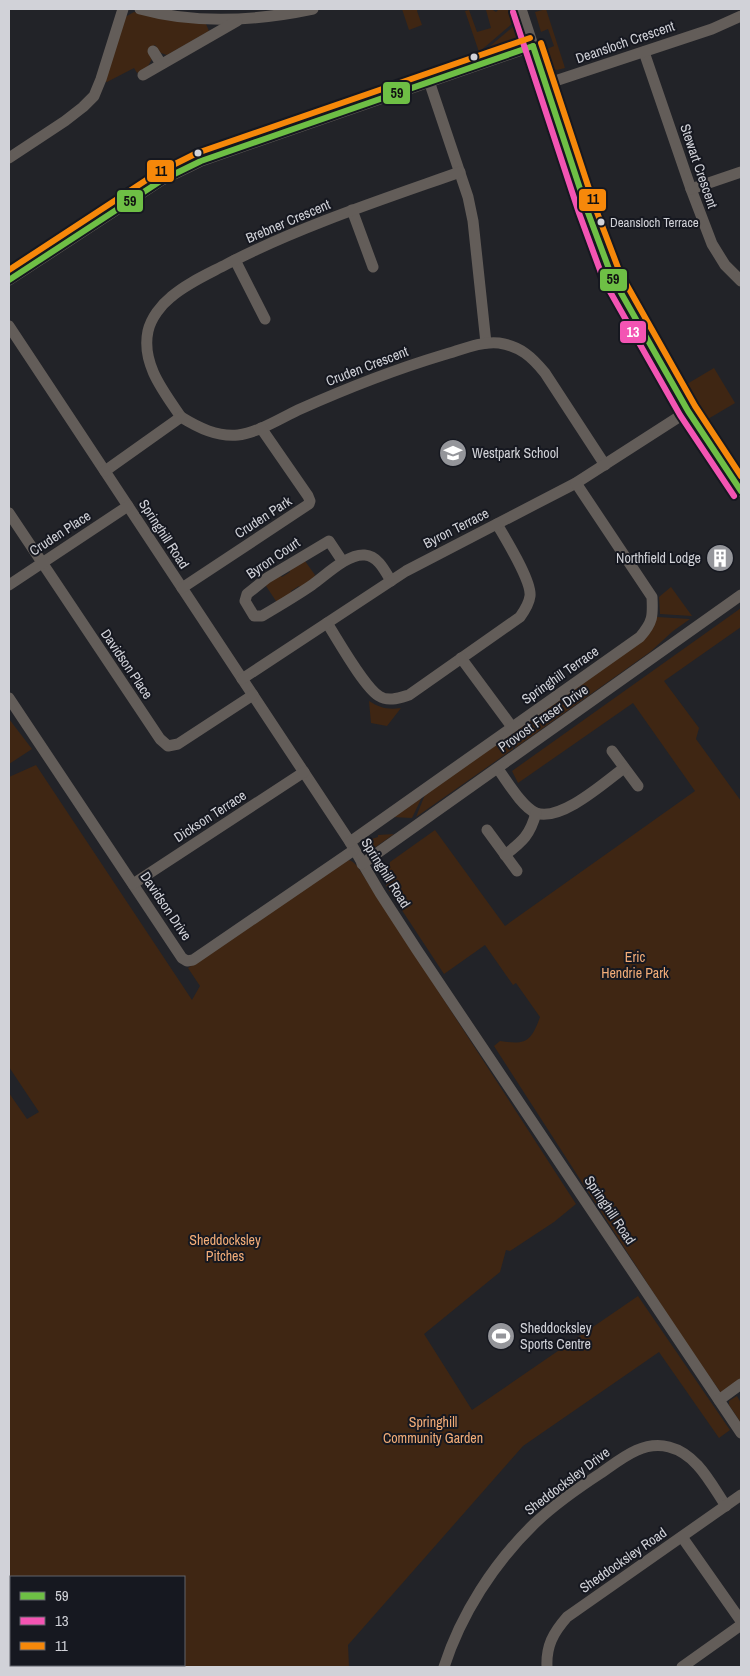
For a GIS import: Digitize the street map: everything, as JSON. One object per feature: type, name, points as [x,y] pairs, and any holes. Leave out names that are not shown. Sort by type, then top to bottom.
[{"type":"street","points":[[9,158],[71,116],[94,96],[123,9]]},
{"type":"street","points":[[140,9],[156,14],[190,19],[238,20],[286,15],[314,9]]},
{"type":"street","points":[[521,9],[587,210],[612,277],[688,411],[741,492]]},
{"type":"street","name":"Deansloch Crescent","points":[[546,84],[712,29],[741,16]]},
{"type":"street","points":[[143,74],[238,20]]},
{"type":"street","points":[[9,280],[162,180],[201,161],[533,46]]},
{"type":"street","points":[[153,51],[161,64]]},
{"type":"street","name":"Stewart Crescent","points":[[644,52],[712,244],[726,265],[741,281]]},
{"type":"street","points":[[429,81],[468,197],[473,221],[486,343]]},
{"type":"street","name":"Brebner Crescent","points":[[182,417],[161,387],[152,368],[147,348],[148,330],[155,314],[171,296],[195,280],[293,233],[460,172]]},
{"type":"street","points":[[691,189],[741,172]]},
{"type":"street","name":"Brebner Crescent","points":[[352,210],[373,267]]},
{"type":"street","name":"Brebner Crescent","points":[[235,260],[265,319]]},
{"type":"street","name":"Springhill Road","points":[[9,326],[304,772],[417,950],[741,1433]]},
{"type":"street","name":"Cruden Crescent","points":[[182,417],[198,427],[218,434],[239,435],[260,428],[343,390],[399,368],[486,343],[510,346],[523,350],[534,360],[545,373],[605,465]]},
{"type":"street","name":"Byron Terrace","points":[[242,678],[391,581],[423,562],[576,483],[688,411]]},
{"type":"street","points":[[105,471],[182,417]]},
{"type":"street","name":"Cruden Park","points":[[182,588],[309,504],[308,496],[260,428]]},
{"type":"street","name":"Springhill Terrace","points":[[352,846],[512,727],[640,637],[649,626],[653,615],[652,597],[576,483]]},
{"type":"street","name":"Cruden Place","points":[[9,585],[128,506]]},
{"type":"street","name":"Davidson Place","points":[[9,513],[160,740],[168,746],[178,744],[253,695]]},
{"type":"street","points":[[328,623],[369,687],[380,697],[392,700],[409,695],[520,617],[528,606],[531,594],[528,583],[497,524]]},
{"type":"street","name":"Byron Court","points":[[343,562],[329,541],[267,578],[247,594],[245,601],[254,616],[262,616],[313,584],[343,562],[358,555],[374,558],[391,581]]},
{"type":"street","name":"Provost Fraser Drive","points":[[362,864],[741,595]]},
{"type":"street","points":[[461,658],[512,727]]},
{"type":"street","name":"Davidson Drive","points":[[9,698],[182,958],[187,961],[193,960],[352,846]]},
{"type":"street","points":[[612,751],[638,786]]},
{"type":"street","points":[[498,769],[524,804],[536,813],[550,814],[564,810],[624,768]]},
{"type":"street","name":"Dickson Terrace","points":[[133,884],[304,772]]},
{"type":"street","points":[[505,855],[524,840],[532,828],[536,813]]},
{"type":"street","points":[[487,830],[517,871]]},
{"type":"street","points":[[718,1400],[741,1384]]},
{"type":"street","name":"Sheddocksley Drive","points":[[444,1667],[453,1641],[468,1611],[515,1544],[543,1517],[581,1486],[629,1453],[649,1446],[669,1447],[680,1452],[698,1465],[726,1506]]},
{"type":"street","name":"Sheddocksley Road","points":[[547,1667],[546,1655],[549,1642],[557,1628],[567,1618],[741,1495]]},
{"type":"street","points":[[682,1537],[741,1623],[682,1667]]},
{"type":"green space","points":[[402,9],[418,9],[422,25],[409,30]]},
{"type":"green space","points":[[491,9],[496,12],[499,9],[509,9],[514,22],[479,52],[465,11],[469,10],[477,32],[491,28],[486,10]]},
{"type":"green space","points":[[546,9],[565,68],[557,70],[554,69],[547,49],[554,46],[548,29],[541,32],[535,12]]},
{"type":"green space","points":[[134,12],[168,20],[206,24],[209,31],[167,55],[161,53],[155,45],[148,49],[152,59],[148,66],[137,73],[134,68],[107,82],[105,81],[125,17]]},
{"type":"green space","points":[[515,25],[518,39],[483,52]]},
{"type":"green space","points":[[714,368],[735,403],[708,419],[687,384]]},
{"type":"green space","points":[[305,561],[315,575],[312,582],[301,589],[299,586],[291,591],[293,594],[283,601],[276,601],[266,586],[269,580],[279,574],[282,577],[290,572],[288,568]]},
{"type":"green space","points":[[671,587],[692,616],[660,614],[659,597]]},
{"type":"green space","name":"Eric Hendrie Park","points":[[741,608],[741,627],[664,681],[699,728],[696,739],[741,801],[741,1378],[721,1393],[682,1337],[494,1046],[500,1041],[522,1042],[526,1040],[534,1032],[540,1017],[516,983],[513,985],[485,945],[444,974],[386,886],[390,862],[435,830],[505,926],[695,791],[633,703],[518,783],[512,771]]},
{"type":"green space","points":[[657,617],[690,619],[673,631],[650,652],[515,748],[513,731]]},
{"type":"green space","points":[[369,701],[384,708],[401,708],[387,726],[371,723]]},
{"type":"green space","points":[[9,719],[32,749],[9,764]]},
{"type":"green space","points":[[511,733],[513,749],[416,817],[426,792]]},
{"type":"green space","name":"Sheddocksley Pitches","points":[[36,765],[192,1000],[200,986],[188,968],[343,860],[351,861],[359,868],[576,1204],[554,1222],[510,1251],[506,1250],[500,1272],[424,1334],[472,1410],[638,1296],[730,1430],[719,1438],[659,1352],[523,1446],[348,1645],[349,1667],[9,1667],[9,1093],[27,1119],[39,1112],[9,1067],[9,777]]},
{"type":"green space","points":[[423,795],[412,818],[393,817]]},
{"type":"green space","points":[[394,834],[370,851],[364,850],[361,844],[378,837],[378,835]]},
{"type":"green space","points":[[737,1396],[741,1403],[741,1423],[729,1405],[729,1401]]},
{"type":"transit line","name":"13","points":[[513,12],[579,213],[604,281],[680,415],[734,496]]},
{"type":"transit line","name":"11","points":[[9,270],[157,173],[197,153],[530,38]]},
{"type":"transit line","name":"11","points":[[541,43],[595,207],[620,273],[695,406],[741,476]]},
{"type":"transit line","name":"59","points":[[533,46],[587,210],[612,277],[688,411],[741,491]]},
{"type":"transit line","name":"59","points":[[9,280],[162,180],[201,161],[533,46]]},
{"type":"place","name":"Deansloch Terrace","points":[[601,222]]},
{"type":"place","name":"Westpark School","points":[[453,453]]},
{"type":"place","name":"Northfield Lodge","points":[[720,558]]},
{"type":"place","name":"Sheddocksley Sports Centre","points":[[501,1336]]},
{"type":"park label","name":"Springhill Community Garden","points":[[433,1430]]}]
